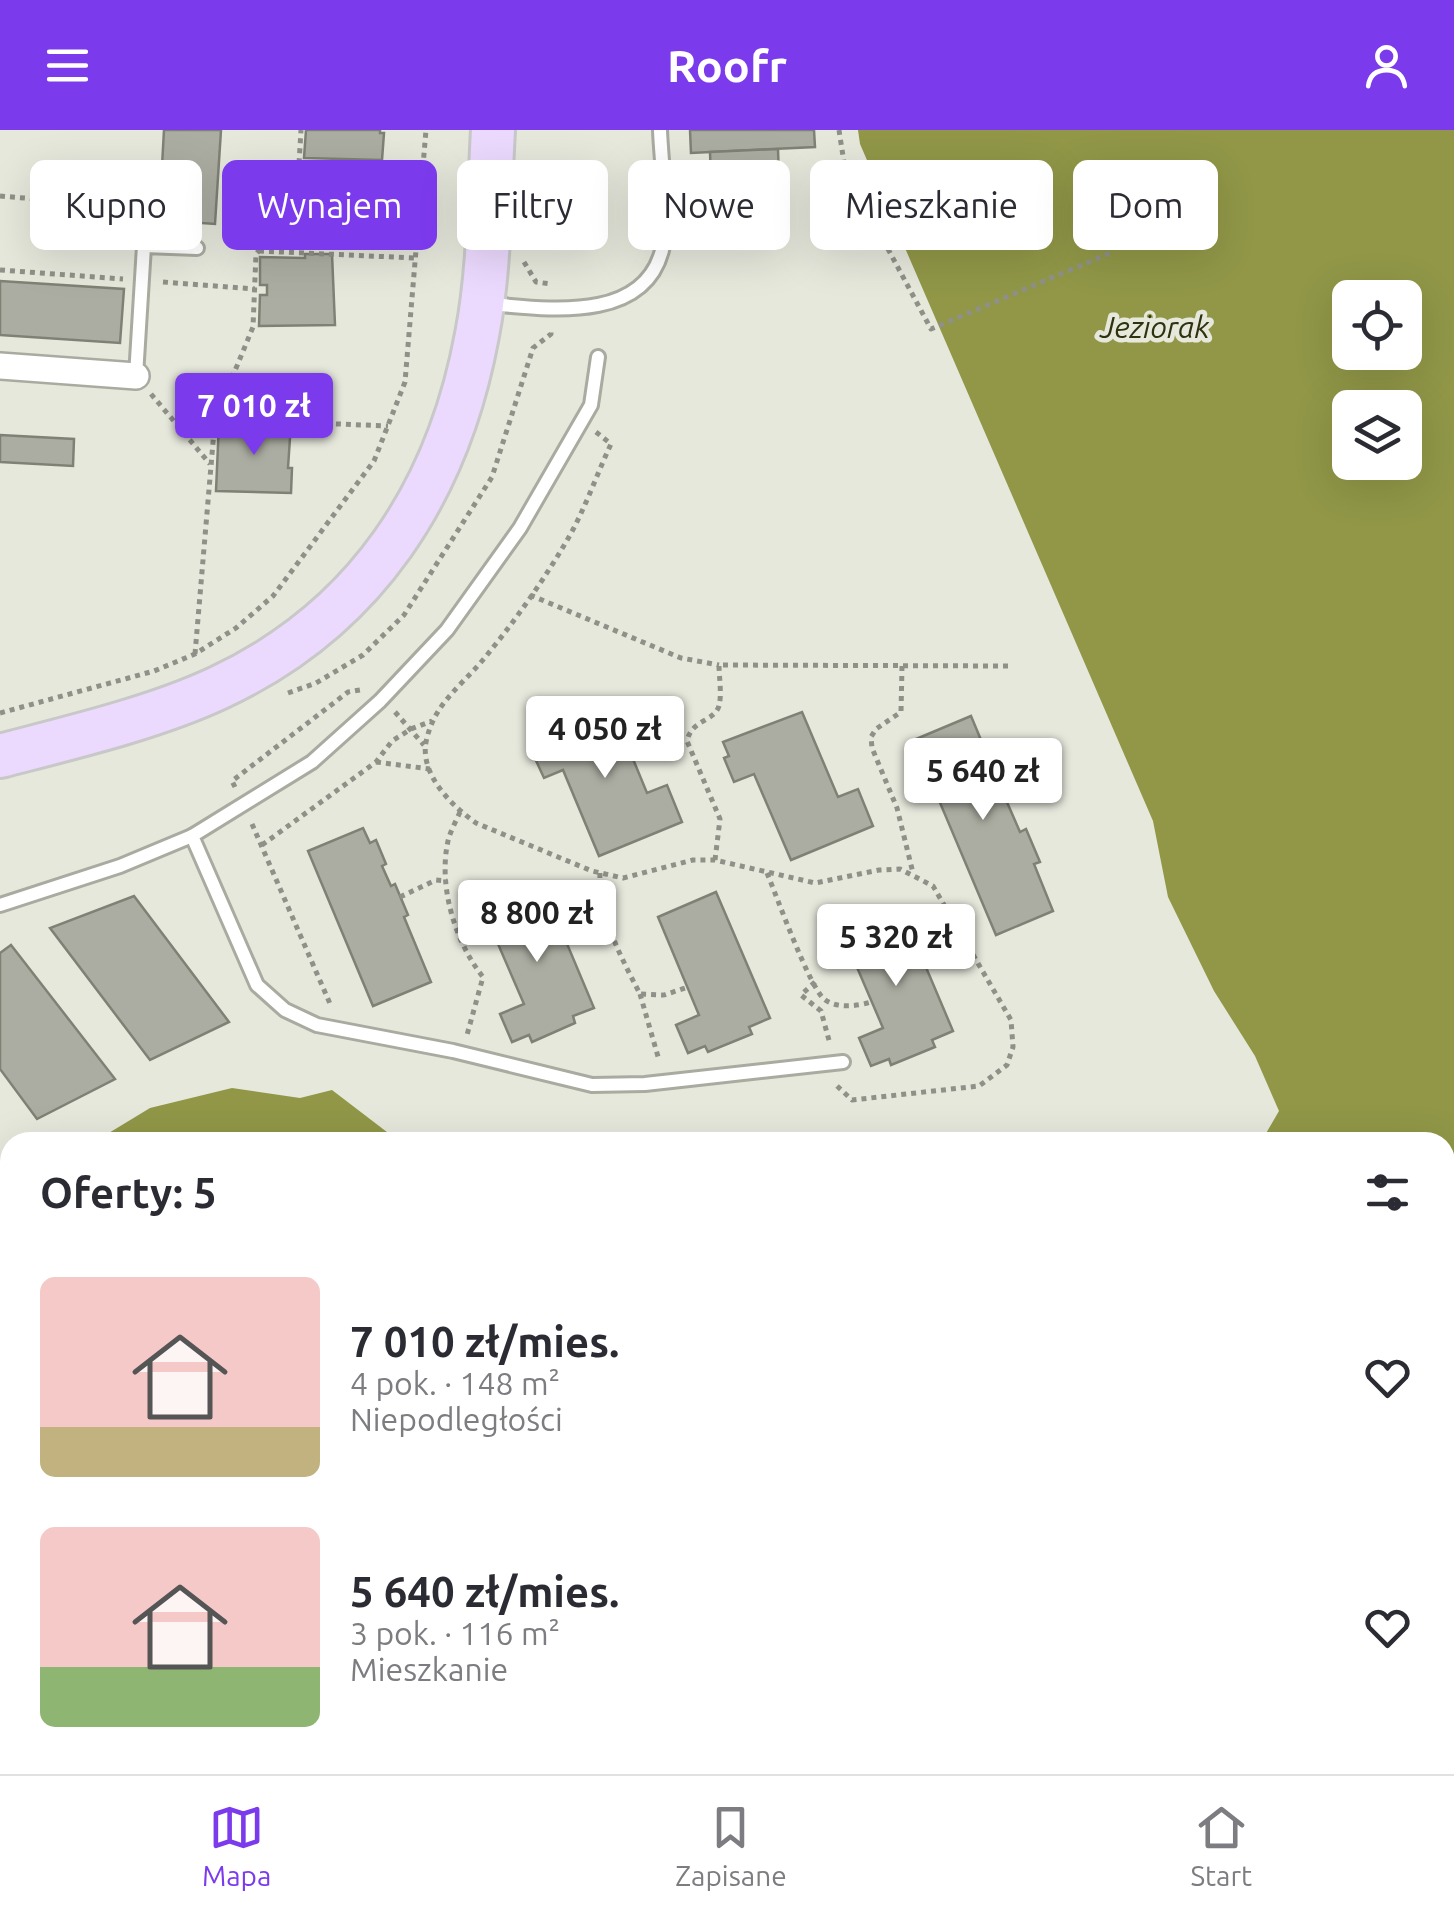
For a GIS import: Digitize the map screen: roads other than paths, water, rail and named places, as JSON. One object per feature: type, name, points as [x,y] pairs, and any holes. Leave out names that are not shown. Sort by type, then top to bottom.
[{"type":"main road","points":[[0,756],[214,690],[287,650],[323,622],[387,552],[434,477],[452,436],[467,385],[482,303],[493,130]]},
{"type":"street","points":[[0,366],[136,376]]},
{"type":"lane","points":[[482,303],[578,310],[624,298],[643,282],[658,262],[664,243],[660,130]]},
{"type":"lane","points":[[136,376],[144,250]]},
{"type":"lane","points":[[0,905],[103,872],[192,836],[312,762],[380,702],[448,630],[520,528],[591,405],[598,358]]},
{"type":"lane","points":[[192,836],[257,985],[286,1010],[317,1025],[592,1085],[666,1082],[837,1062]]},
{"type":"water","name":"Jeziorak","points":[[858,130],[1454,130],[1454,1132],[1267,1132],[1279,1111],[1255,1056],[1214,991],[1168,897],[1153,821],[906,250],[1053,250],[1053,160],[867,160]]},
{"type":"water","points":[[232,1088],[300,1098],[332,1090],[387,1132],[110,1132],[150,1108]]}]
